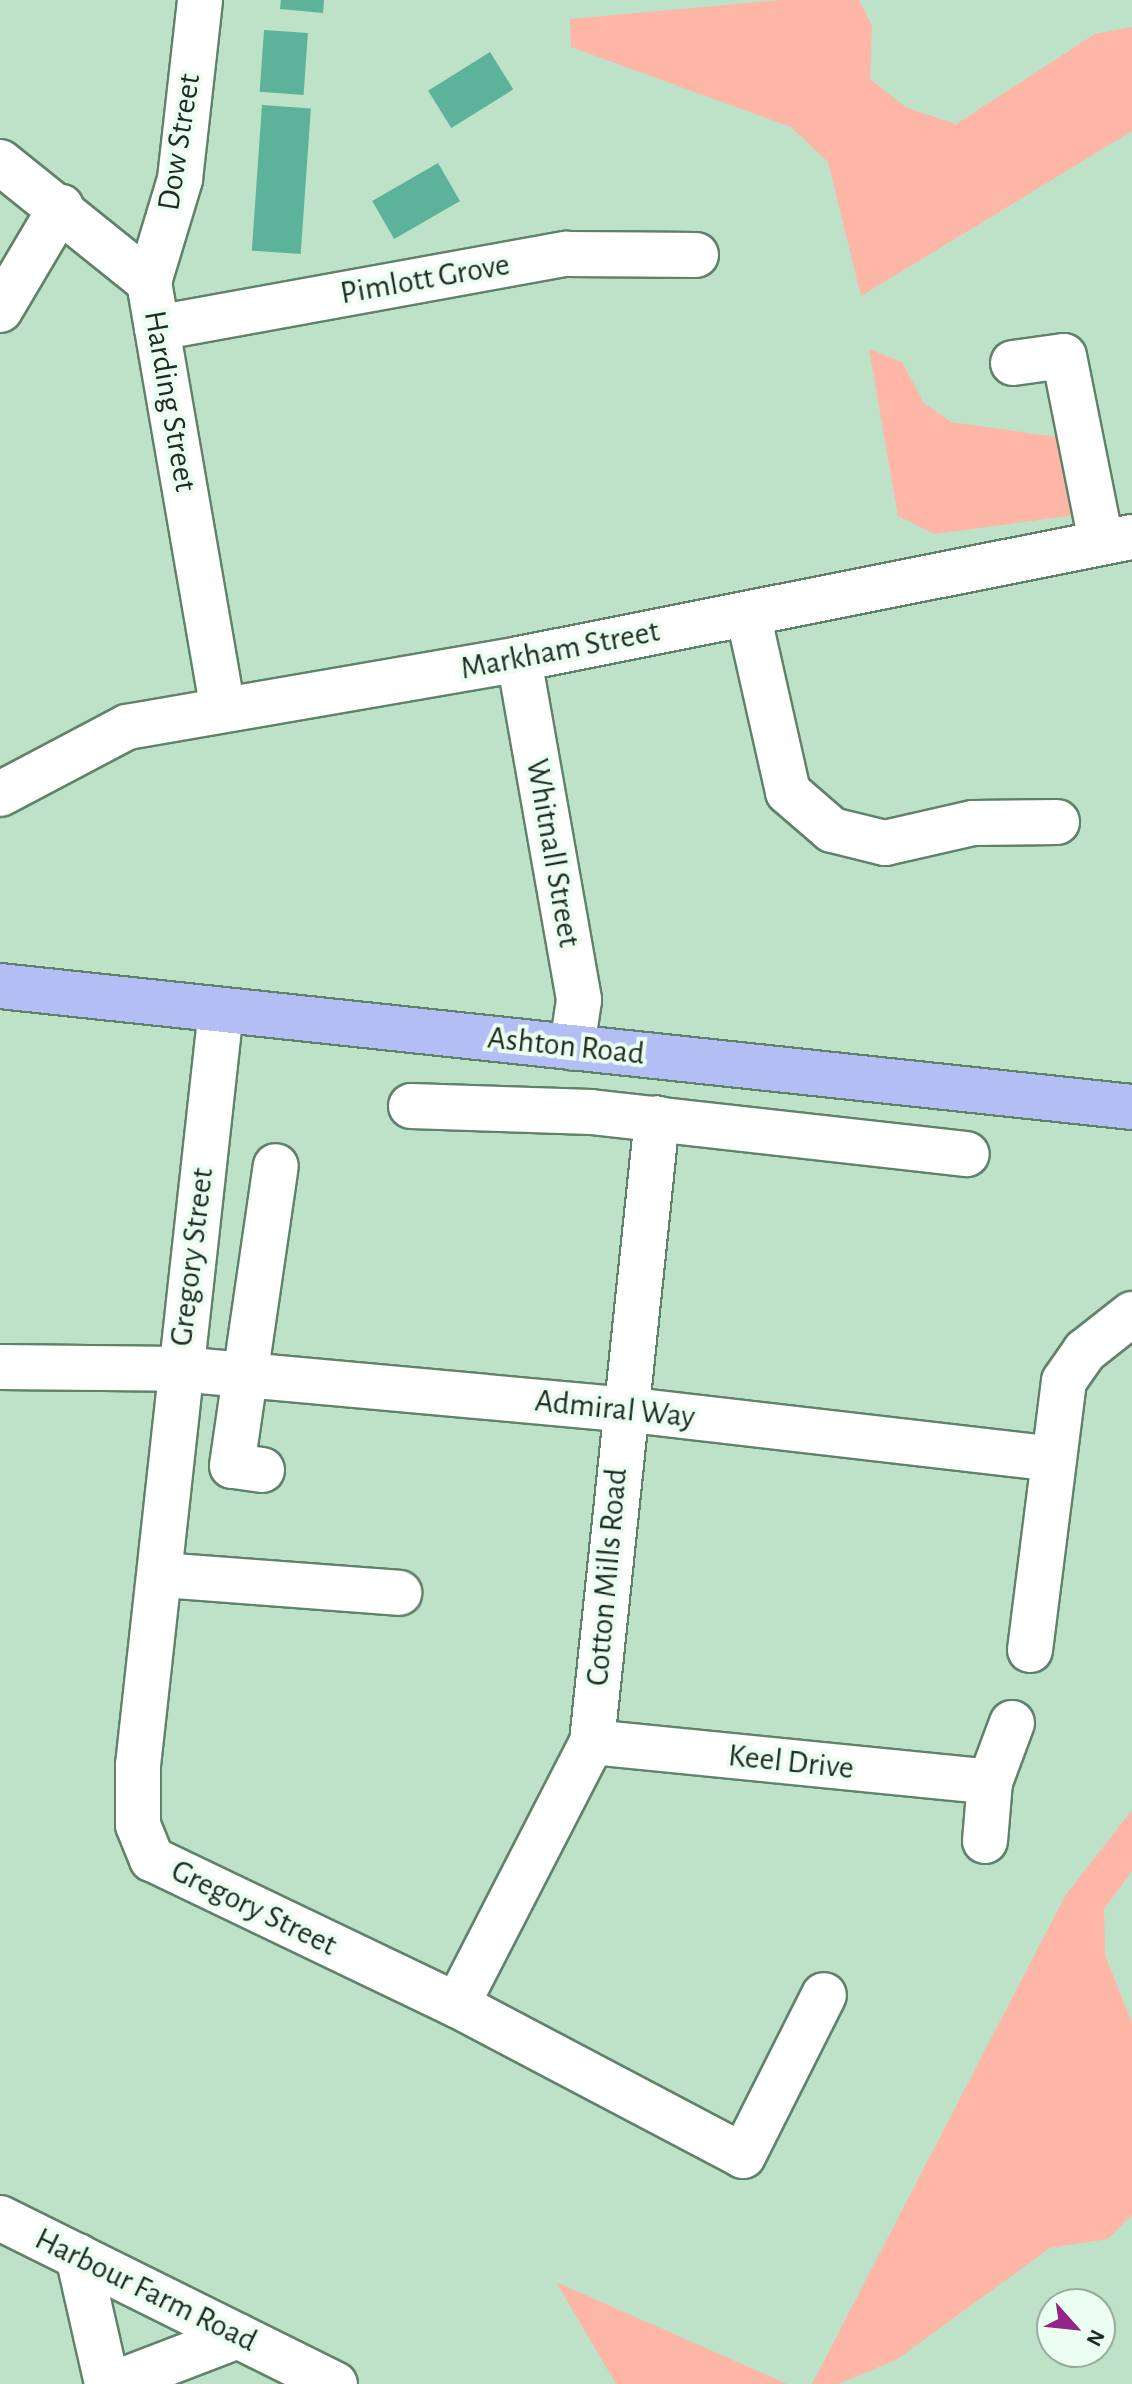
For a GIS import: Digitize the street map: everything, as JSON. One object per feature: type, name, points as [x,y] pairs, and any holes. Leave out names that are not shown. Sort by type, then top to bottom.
[{"type":"main road","name":"Ashton Road","points":[[0,986],[1132,1107]]},
{"type":"street","name":"Dow Street","points":[[149,282],[180,179],[200,0]]},
{"type":"street","name":"Harding Street","points":[[0,162],[61,207],[149,282],[223,709]]},
{"type":"street","points":[[0,310],[61,207]]},
{"type":"street","name":"Pimlott Grove","points":[[157,328],[566,254],[696,255]]},
{"type":"street","points":[[1013,363],[1064,356],[1117,540]]},
{"type":"street","name":"Markham Street","points":[[1,792],[127,727],[519,659],[1117,540]]},
{"type":"street","points":[[748,614],[788,792],[832,830],[885,843],[973,823],[1057,822]]},
{"type":"street","name":"Whitnall Street","points":[[519,659],[579,1000],[572,1047]]},
{"type":"street","name":"Gregory Street","points":[[221,1010],[179,1369],[162,1575],[138,1765],[138,1825],[152,1859],[457,2005],[743,2156],[824,1995]]},
{"type":"street","points":[[411,1106],[591,1112],[967,1154]]},
{"type":"street","name":"Cotton Mills Road","points":[[457,2005],[592,1742],[622,1409],[657,1118]]},
{"type":"street","points":[[262,1470],[232,1466],[276,1166]]},
{"type":"street","points":[[1030,1650],[1051,1459],[1064,1381],[1085,1351],[1132,1314]]},
{"type":"street","name":"Admiral Way","points":[[0,1367],[179,1369],[622,1409],[1051,1459]]},
{"type":"street","points":[[162,1575],[399,1593]]},
{"type":"street","points":[[985,1841],[990,1782],[1012,1723]]},
{"type":"street","name":"Keel Drive","points":[[592,1742],[990,1782]]},
{"type":"street","name":"Harbour Farm Road","points":[[0,2218],[335,2384]]},
{"type":"street","points":[[78,2256],[110,2384],[238,2336]]},
{"type":"shaded area","points":[[780,0],[859,0],[872,25],[870,79],[907,108],[956,124],[1095,34],[1132,27],[1132,131],[861,296],[828,162],[791,127],[571,47],[570,19]]},
{"type":"shaded area","points":[[869,349],[902,362],[924,403],[951,422],[1072,439],[1098,512],[935,534],[898,516]]},
{"type":"shaded area","points":[[1132,1810],[1132,1871],[1104,1909],[1105,1955],[1132,2023],[1132,2215],[1108,2239],[1050,2248],[896,2360],[838,2384],[812,2384],[1065,1896]]},
{"type":"shaded area","points":[[556,2282],[787,2384],[616,2384]]},
{"type":"building","points":[[281,0],[324,0],[323,13],[280,9]]},
{"type":"building","points":[[264,30],[308,33],[304,95],[260,92]]},
{"type":"building","points":[[490,52],[513,89],[451,128],[428,91]]},
{"type":"building","points":[[262,105],[311,108],[301,254],[252,251]]},
{"type":"building","points":[[438,163],[460,201],[394,239],[372,201]]}]
